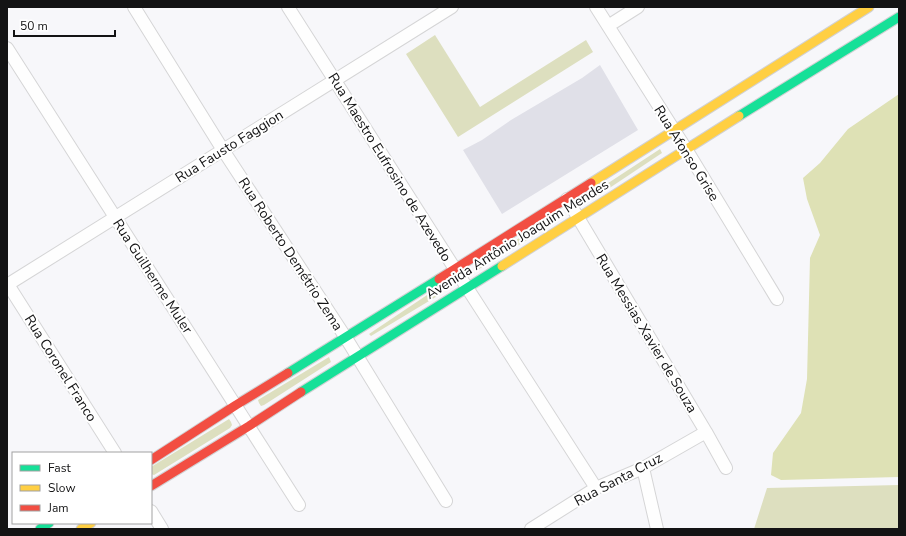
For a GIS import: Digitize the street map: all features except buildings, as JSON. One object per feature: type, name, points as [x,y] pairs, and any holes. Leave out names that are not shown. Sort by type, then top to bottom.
[{"type":"main road","name":"Avenida Antônio Joaquim Mendes","points":[[152,459],[236,405],[346,338],[870,7]]},
{"type":"main road","name":"Avenida Antônio Joaquim Mendes","points":[[152,485],[249,426],[356,356],[686,149],[899,17]]},
{"type":"street","name":"Rua Roberto Demétrio Zema","points":[[134,7],[224,150],[346,338],[446,501]]},
{"type":"street","name":"Rua Maestro Eufrosino de Azevedo","points":[[288,7],[596,488]]},
{"type":"street","name":"Rua Afonso Grise","points":[[596,7],[686,149],[777,299]]},
{"type":"street","points":[[608,26],[638,7]]},
{"type":"street","name":"Rua Fausto Faggion","points":[[7,284],[224,150],[446,9]]},
{"type":"street","name":"Rua Guilherme Muler","points":[[7,48],[299,505]]},
{"type":"street","name":"Rua Messias Xavier de Souza","points":[[567,199],[726,468]]},
{"type":"street","name":"Rua Coronel Franco","points":[[7,284],[114,452]]},
{"type":"street","name":"Rua Santa Cruz","points":[[531,529],[596,488],[643,468],[706,432]]},
{"type":"street","points":[[643,468],[657,529]]},
{"type":"street","points":[[152,514],[162,529]]},
{"type":"green space","points":[[435,35],[480,107],[586,40],[593,52],[458,137],[406,54]]},
{"type":"green space","points":[[899,94],[899,477],[781,480],[771,475],[773,453],[801,413],[807,379],[810,258],[820,235],[807,199],[803,178],[820,163],[848,129]]},
{"type":"green space","points":[[660,149],[662,153],[596,197],[592,197],[590,195]]},
{"type":"green space","points":[[547,221],[549,223],[547,228],[479,269],[477,267],[477,264]]},
{"type":"green space","points":[[439,287],[441,292],[439,295],[371,336],[369,334]]},
{"type":"green space","points":[[329,357],[331,362],[261,406],[258,400]]},
{"type":"green space","points":[[229,419],[231,422],[232,425],[230,428],[154,475],[152,474],[152,466]]},
{"type":"green space","points":[[899,485],[899,529],[754,529],[767,488]]},
{"type":"traffic: fast","points":[[739,116],[899,17]]},
{"type":"traffic: fast","points":[[301,392],[502,266]]},
{"type":"traffic: fast","points":[[288,373],[439,279]]},
{"type":"traffic: fast","points":[[40,529],[48,524]]},
{"type":"traffic: slow","points":[[591,183],[869,7]]},
{"type":"traffic: slow","points":[[502,266],[739,116]]},
{"type":"traffic: slow","points":[[81,529],[89,524]]},
{"type":"traffic: jam","points":[[439,279],[591,183]]},
{"type":"traffic: jam","points":[[152,459],[288,373]]},
{"type":"traffic: jam","points":[[152,485],[301,392]]}]
